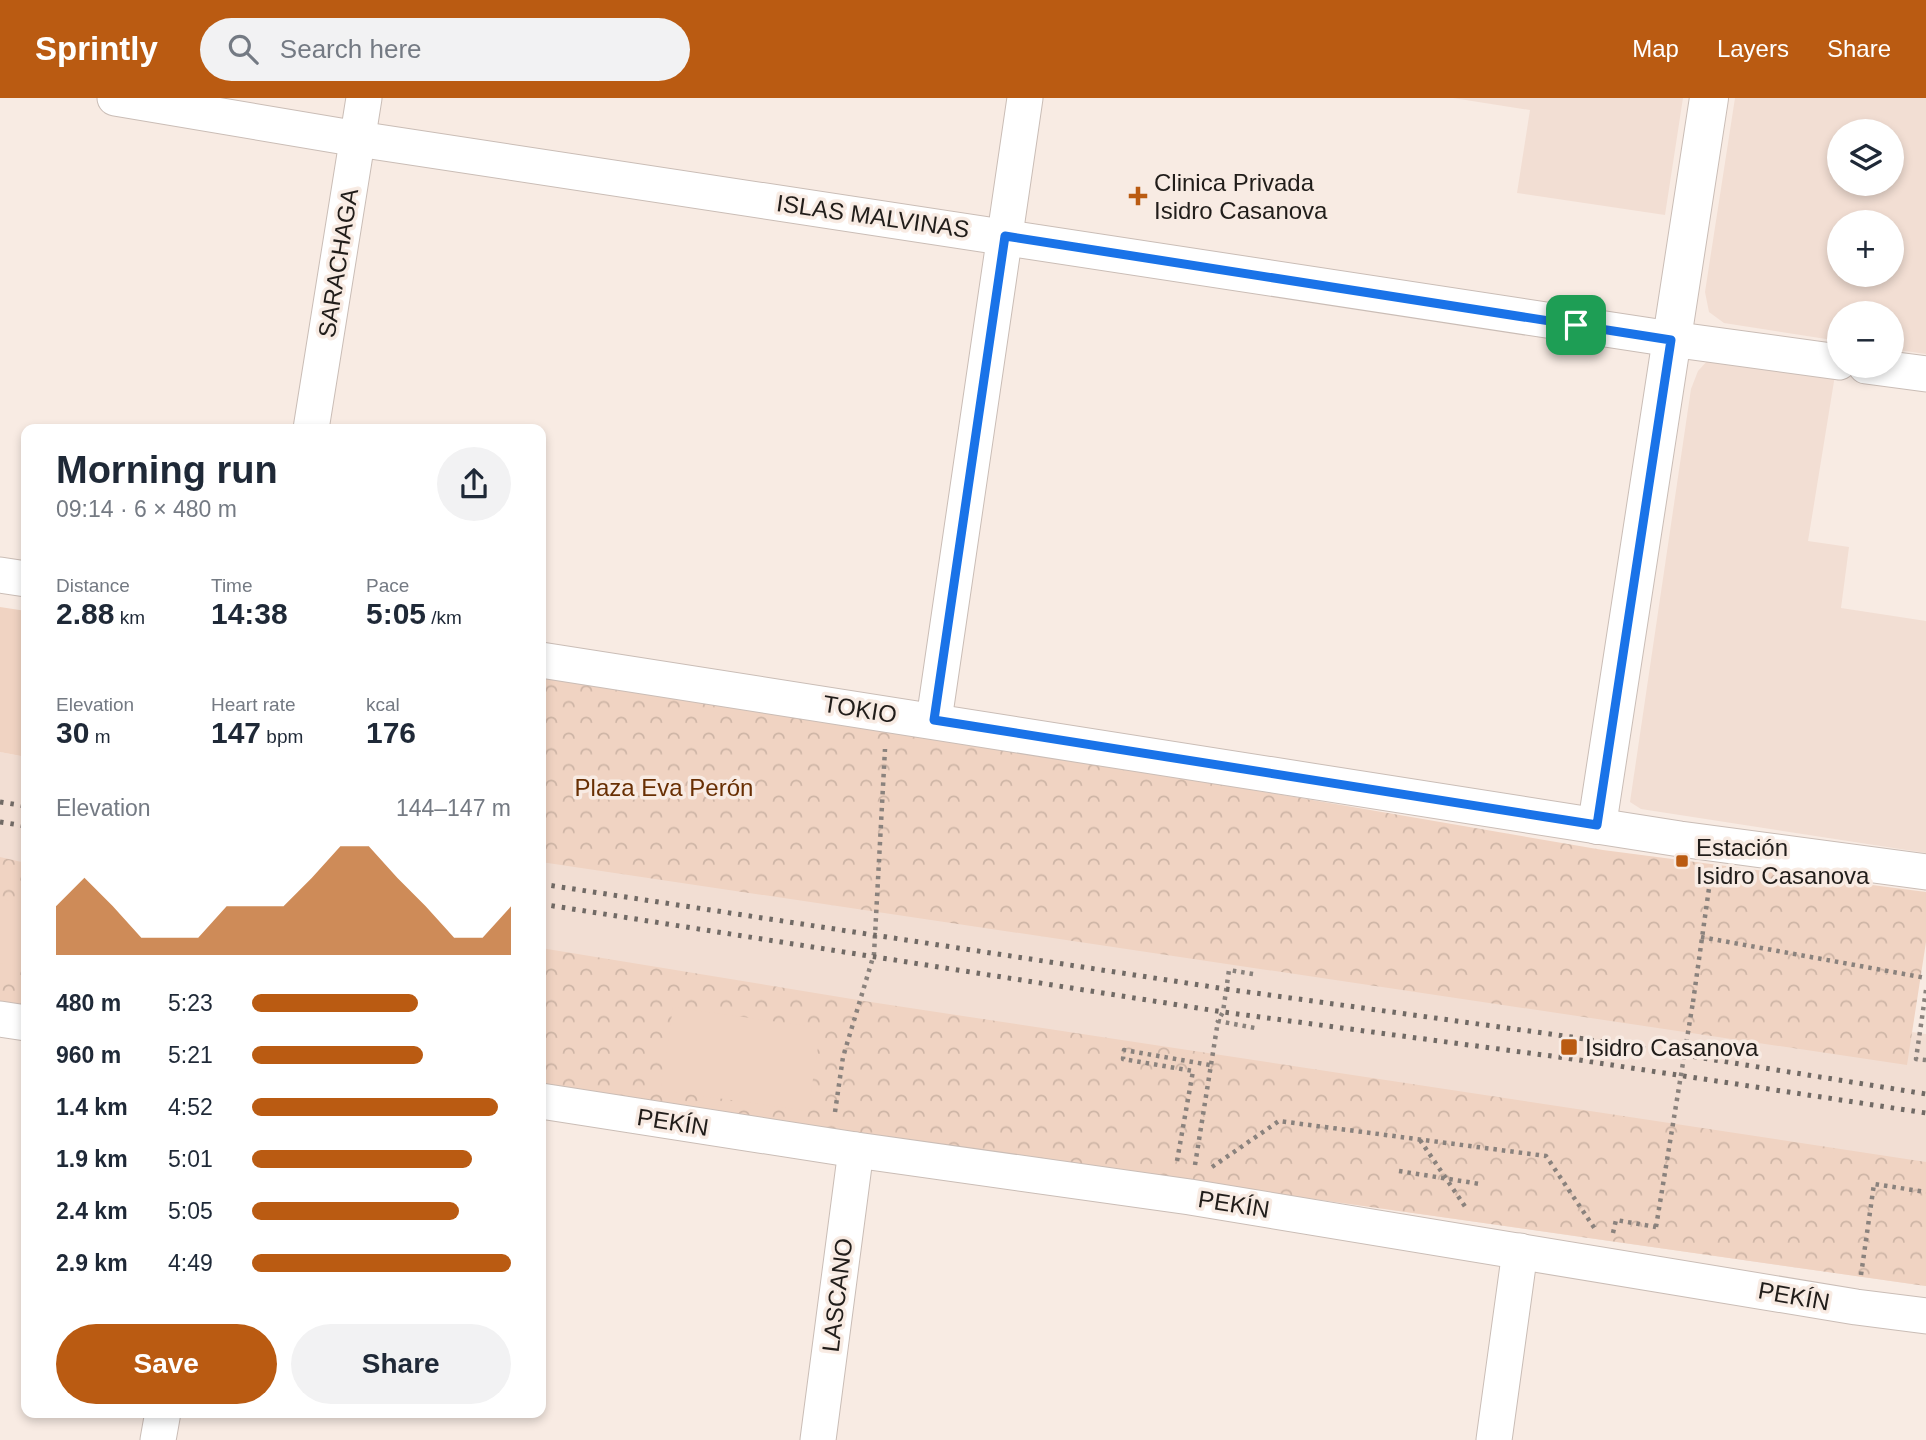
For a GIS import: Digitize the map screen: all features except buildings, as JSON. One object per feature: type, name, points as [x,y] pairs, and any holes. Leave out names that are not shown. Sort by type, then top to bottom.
[{"type":"street","name":"ISLAS MALVINAS","points":[[115,98],[358,139],[1671,340],[1827,360]]},
{"type":"street","name":"SARACHAGA","points":[[312,424],[364,98]]},
{"type":"street","points":[[934,720],[1026,98]]},
{"type":"street","points":[[1597,825],[1709,98]]},
{"type":"street","points":[[1904,371],[1926,374]]},
{"type":"street","points":[[0,575],[21,578]]},
{"type":"street","name":"TOKIO","points":[[546,661],[1597,825],[1926,872]]},
{"type":"street","points":[[0,1019],[21,1022]]},
{"type":"street","name":"PEKÍN","points":[[546,1102],[845,1148],[1184,1191],[1856,1307],[1926,1315]]},
{"type":"street","name":"LASCANO","points":[[818,1440],[845,1148]]},
{"type":"street","points":[[1494,1440],[1506,1248]]},
{"type":"street","points":[[158,1440],[162,1418]]},
{"type":"path","points":[[845,1148],[836,1091],[863,984],[874,954],[886,713]]},
{"type":"path","points":[[1615,1220],[1656,1227],[1716,842]]},
{"type":"path","points":[[1701,937],[1926,978]]},
{"type":"path","points":[[1184,1191],[1218,1021],[1223,1012],[1229,970],[1253,974]]},
{"type":"path","points":[[1926,990],[1916,1059],[1926,1060]]},
{"type":"path","points":[[1218,1021],[1255,1028]]},
{"type":"path","points":[[1184,1191],[1193,1071],[1123,1059],[1124,1050],[1210,1065]]},
{"type":"path","points":[[1184,1191],[1279,1121],[1546,1156],[1596,1231]]},
{"type":"path","points":[[1419,1139],[1446,1178],[1506,1248]]},
{"type":"path","points":[[1399,1171],[1480,1184]]},
{"type":"path","points":[[1856,1307],[1874,1184],[1926,1192]]},
{"type":"shaded area","points":[[1453,98],[1683,98],[1665,215],[1517,193],[1530,110]]},
{"type":"shaded area","points":[[1735,98],[1926,98],[1926,354],[1904,351],[1904,301],[1827,301],[1827,339],[1724,323],[1709,312],[1705,292]]},
{"type":"shaded area","points":[[1709,359],[1827,368],[1827,378],[1835,378],[1808,541],[1849,547],[1841,608],[1926,621],[1926,853],[1641,809],[1630,802],[1691,389],[1698,371]]},
{"type":"shaded area","points":[[0,752],[21,756],[21,1008],[0,1006]]},
{"type":"shaded area","points":[[546,858],[1440,965],[1926,1034],[1926,1286],[850,1133],[546,1087]]},
{"type":"green space","points":[[0,607],[21,610],[21,756],[0,752]]},
{"type":"green space","name":"Plaza Eva Perón","points":[[546,675],[927,734],[1603,850],[1926,892],[1926,942],[1907,1065],[546,863]]},
{"type":"green space","points":[[0,857],[21,862],[21,1008],[0,1006]]},
{"type":"green space","points":[[0,899],[21,902],[21,967],[0,963]]},
{"type":"green space","points":[[546,949],[864,1001],[1926,1162],[1926,1286],[850,1133],[546,1087]]},
{"type":"green space","points":[[673,1007],[821,1028],[808,1111],[661,1090]]},
{"type":"railway","points":[[0,802],[21,805]]},
{"type":"railway","points":[[0,822],[21,825]]},
{"type":"railway","points":[[546,885],[1226,989],[1572,1037],[1926,1094]]},
{"type":"railway","points":[[546,905],[1223,1012],[1566,1058],[1926,1113]]},
{"type":"place","name":"Clinica Privada Isidro Casanova","points":[[1138,196]]},
{"type":"place","name":"Estación Isidro Casanova","points":[[1682,861]]},
{"type":"place","name":"Isidro Casanova","points":[[1569,1047]]},
{"type":"route","points":[[1005,236],[1576,325],[1671,340],[1597,825],[934,720],[1005,236]]}]
